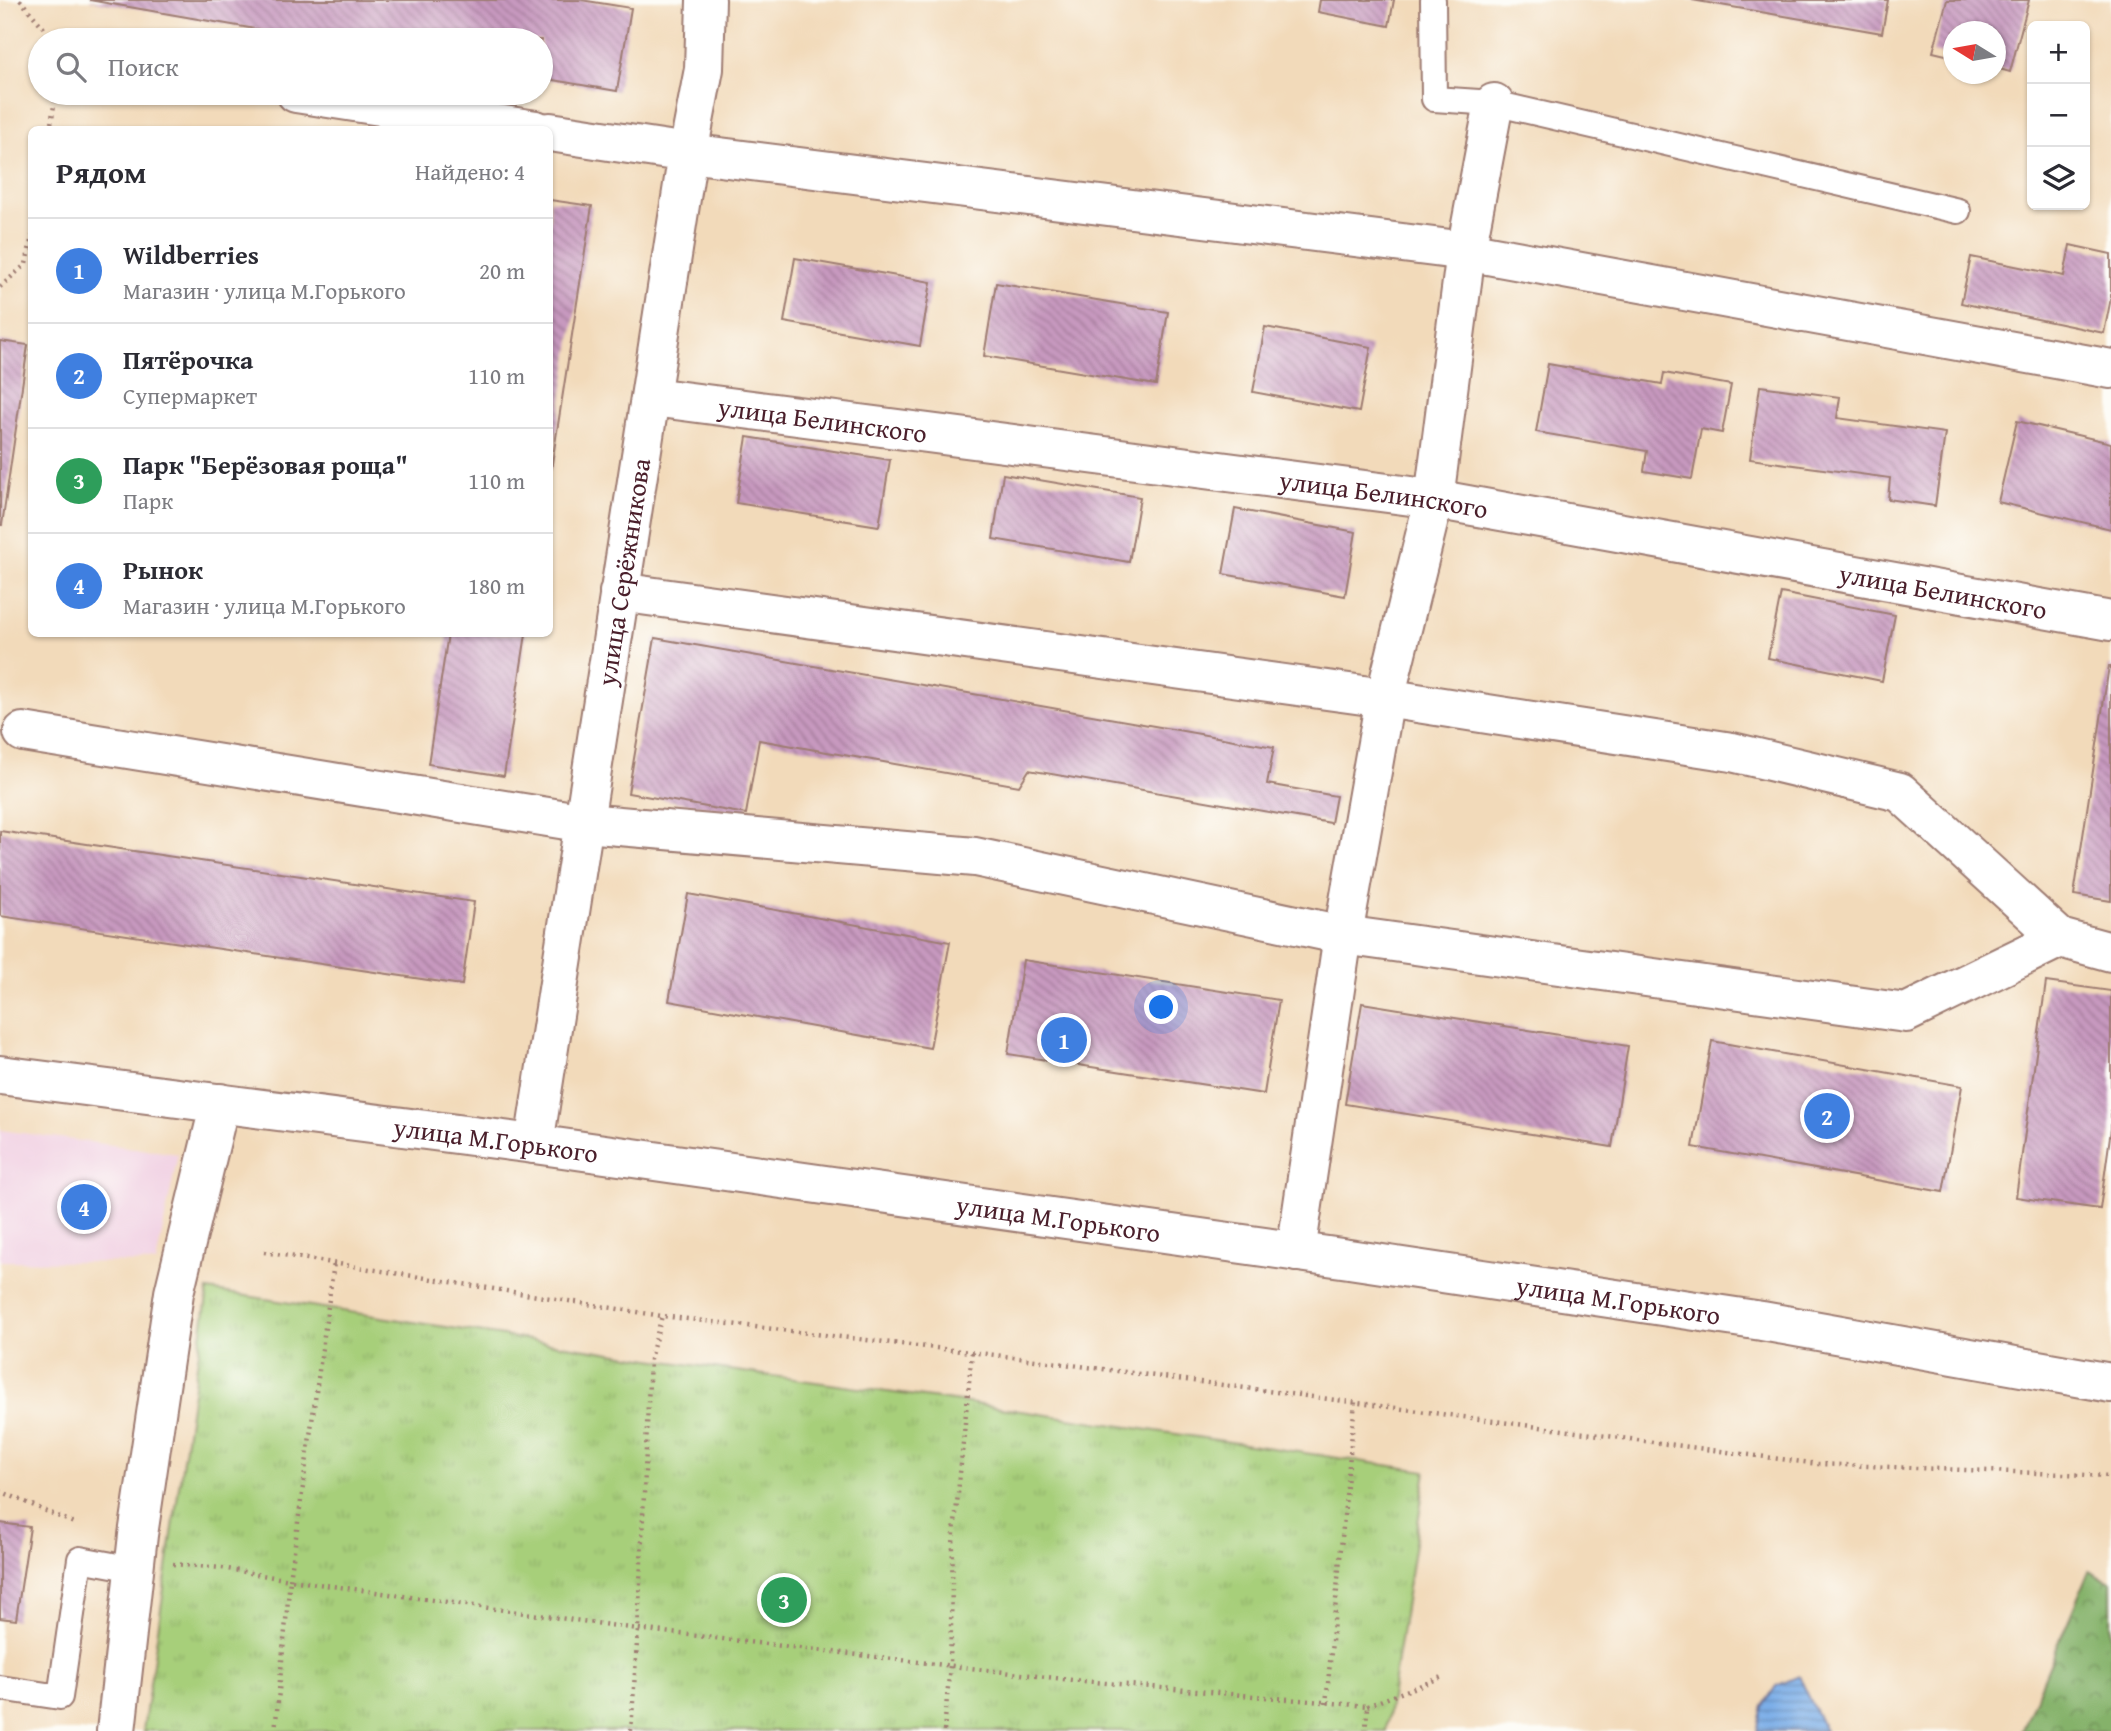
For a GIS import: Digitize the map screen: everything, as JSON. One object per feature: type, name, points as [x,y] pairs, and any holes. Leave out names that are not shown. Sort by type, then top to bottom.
[{"type":"street","name":"улица Серёжникова","points":[[534,1144],[688,153],[704,69],[706,0]]},
{"type":"street","points":[[1296,1252],[1343,935],[1385,698],[1434,499],[1466,251],[1494,103]]},
{"type":"street","points":[[374,105],[510,126]]},
{"type":"street","points":[[553,132],[688,153],[1466,251],[2111,369]]},
{"type":"street","name":"улица Белинского","points":[[652,397],[1434,499],[2111,621]]},
{"type":"street","points":[[619,592],[1385,698],[1732,752],[1900,792],[2060,938],[2111,952]]},
{"type":"street","points":[[23,732],[585,823],[975,857],[1343,935],[1906,1013],[2060,938]]},
{"type":"street","name":"улица М.Горького","points":[[0,1075],[534,1144],[1296,1252],[1762,1321],[2111,1382]]},
{"type":"street","points":[[116,1731],[134,1569],[174,1293],[220,1103]]},
{"type":"lane","points":[[1433,0],[1434,99],[1494,103],[1958,211]]},
{"type":"lane","points":[[0,1688],[60,1697],[80,1559],[134,1569]]},
{"type":"path","points":[[20,0],[43,28]]},
{"type":"path","points":[[51,126],[54,105]]},
{"type":"path","points":[[0,287],[26,264],[28,255]]},
{"type":"path","points":[[264,1252],[662,1316],[972,1352],[1818,1464],[2111,1476]]},
{"type":"path","points":[[275,1731],[290,1580],[334,1263]]},
{"type":"path","points":[[631,1731],[650,1360],[662,1316]]},
{"type":"path","points":[[944,1731],[950,1665],[953,1544],[972,1352]]},
{"type":"path","points":[[1326,1704],[1355,1402]]},
{"type":"path","points":[[290,1580],[638,1629],[1072,1680],[1326,1704],[1367,1706],[1445,1676]]},
{"type":"path","points":[[1366,1731],[1367,1706]]},
{"type":"shaded area","points":[[0,1130],[178,1154],[156,1263],[0,1261]]},
{"type":"green space","points":[[208,1290],[650,1359],[1426,1471],[1386,1731],[143,1731]]},
{"type":"green space","points":[[2089,1571],[2111,1582],[2111,1731],[2022,1731]]},
{"type":"water","points":[[1799,1676],[1825,1731],[1757,1731],[1763,1706],[1776,1686]]},
{"type":"building","points":[[89,0],[581,0],[631,8],[617,91],[553,80],[553,28],[249,28]]},
{"type":"building","points":[[1320,0],[1394,0],[1389,26],[1318,12]]},
{"type":"building","points":[[1692,0],[1888,0],[1882,33]]},
{"type":"building","points":[[1947,0],[2029,0],[2010,72],[2006,71],[2006,21],[1943,21],[1943,54],[1933,52]]},
{"type":"building","points":[[553,200],[592,206],[553,457]]},
{"type":"building","points":[[2070,245],[2111,254],[2111,298],[2104,333],[1961,303],[1971,257],[2064,276]]},
{"type":"building","points":[[795,258],[931,282],[920,346],[784,322]]},
{"type":"building","points":[[996,283],[1168,312],[1156,385],[984,356]]},
{"type":"building","points":[[1265,327],[1371,347],[1359,412],[1253,392]]},
{"type":"building","points":[[0,341],[28,345],[2,525],[0,525]]},
{"type":"building","points":[[1548,364],[1662,384],[1664,373],[1731,385],[1722,433],[1701,429],[1692,479],[1644,471],[1647,451],[1536,432]]},
{"type":"building","points":[[1760,386],[1840,397],[1837,418],[1945,433],[1935,506],[1888,499],[1890,478],[1750,459]]},
{"type":"building","points":[[2017,421],[2111,443],[2111,529],[1998,502]]},
{"type":"building","points":[[747,437],[890,460],[879,526],[736,503]]},
{"type":"building","points":[[1003,474],[1140,497],[1129,562],[993,539]]},
{"type":"building","points":[[1235,509],[1356,532],[1345,596],[1223,574]]},
{"type":"building","points":[[1781,593],[1895,615],[1882,681],[1768,658]]},
{"type":"building","points":[[448,637],[526,637],[504,776],[428,764]]},
{"type":"building","points":[[655,638],[1274,747],[1267,784],[1336,796],[1331,823],[1029,770],[1019,786],[759,740],[746,814],[628,793]]},
{"type":"building","points":[[2111,666],[2111,901],[2074,895]]},
{"type":"building","points":[[0,831],[474,902],[462,985],[0,916]]},
{"type":"building","points":[[688,894],[950,942],[930,1048],[669,1001]]},
{"type":"building","points":[[1023,960],[1279,1000],[1264,1094],[1008,1054]]},
{"type":"building","points":[[2046,982],[2111,991],[2111,1129],[2100,1209],[2016,1197]]},
{"type":"building","points":[[1362,1003],[1628,1046],[1612,1147],[1345,1104]]},
{"type":"building","points":[[1712,1041],[1962,1086],[1943,1192],[1693,1147]]},
{"type":"building","points":[[0,1523],[30,1527],[16,1620],[0,1618]]},
{"type":"place","name":"Wildberries","points":[[1064,1040]]},
{"type":"place","name":"Пятёрочка","points":[[1827,1116]]},
{"type":"place","name":"Рынок","points":[[84,1207]]},
{"type":"place","name":"Парк \"Берёзовая роща\"","points":[[784,1600]]}]
